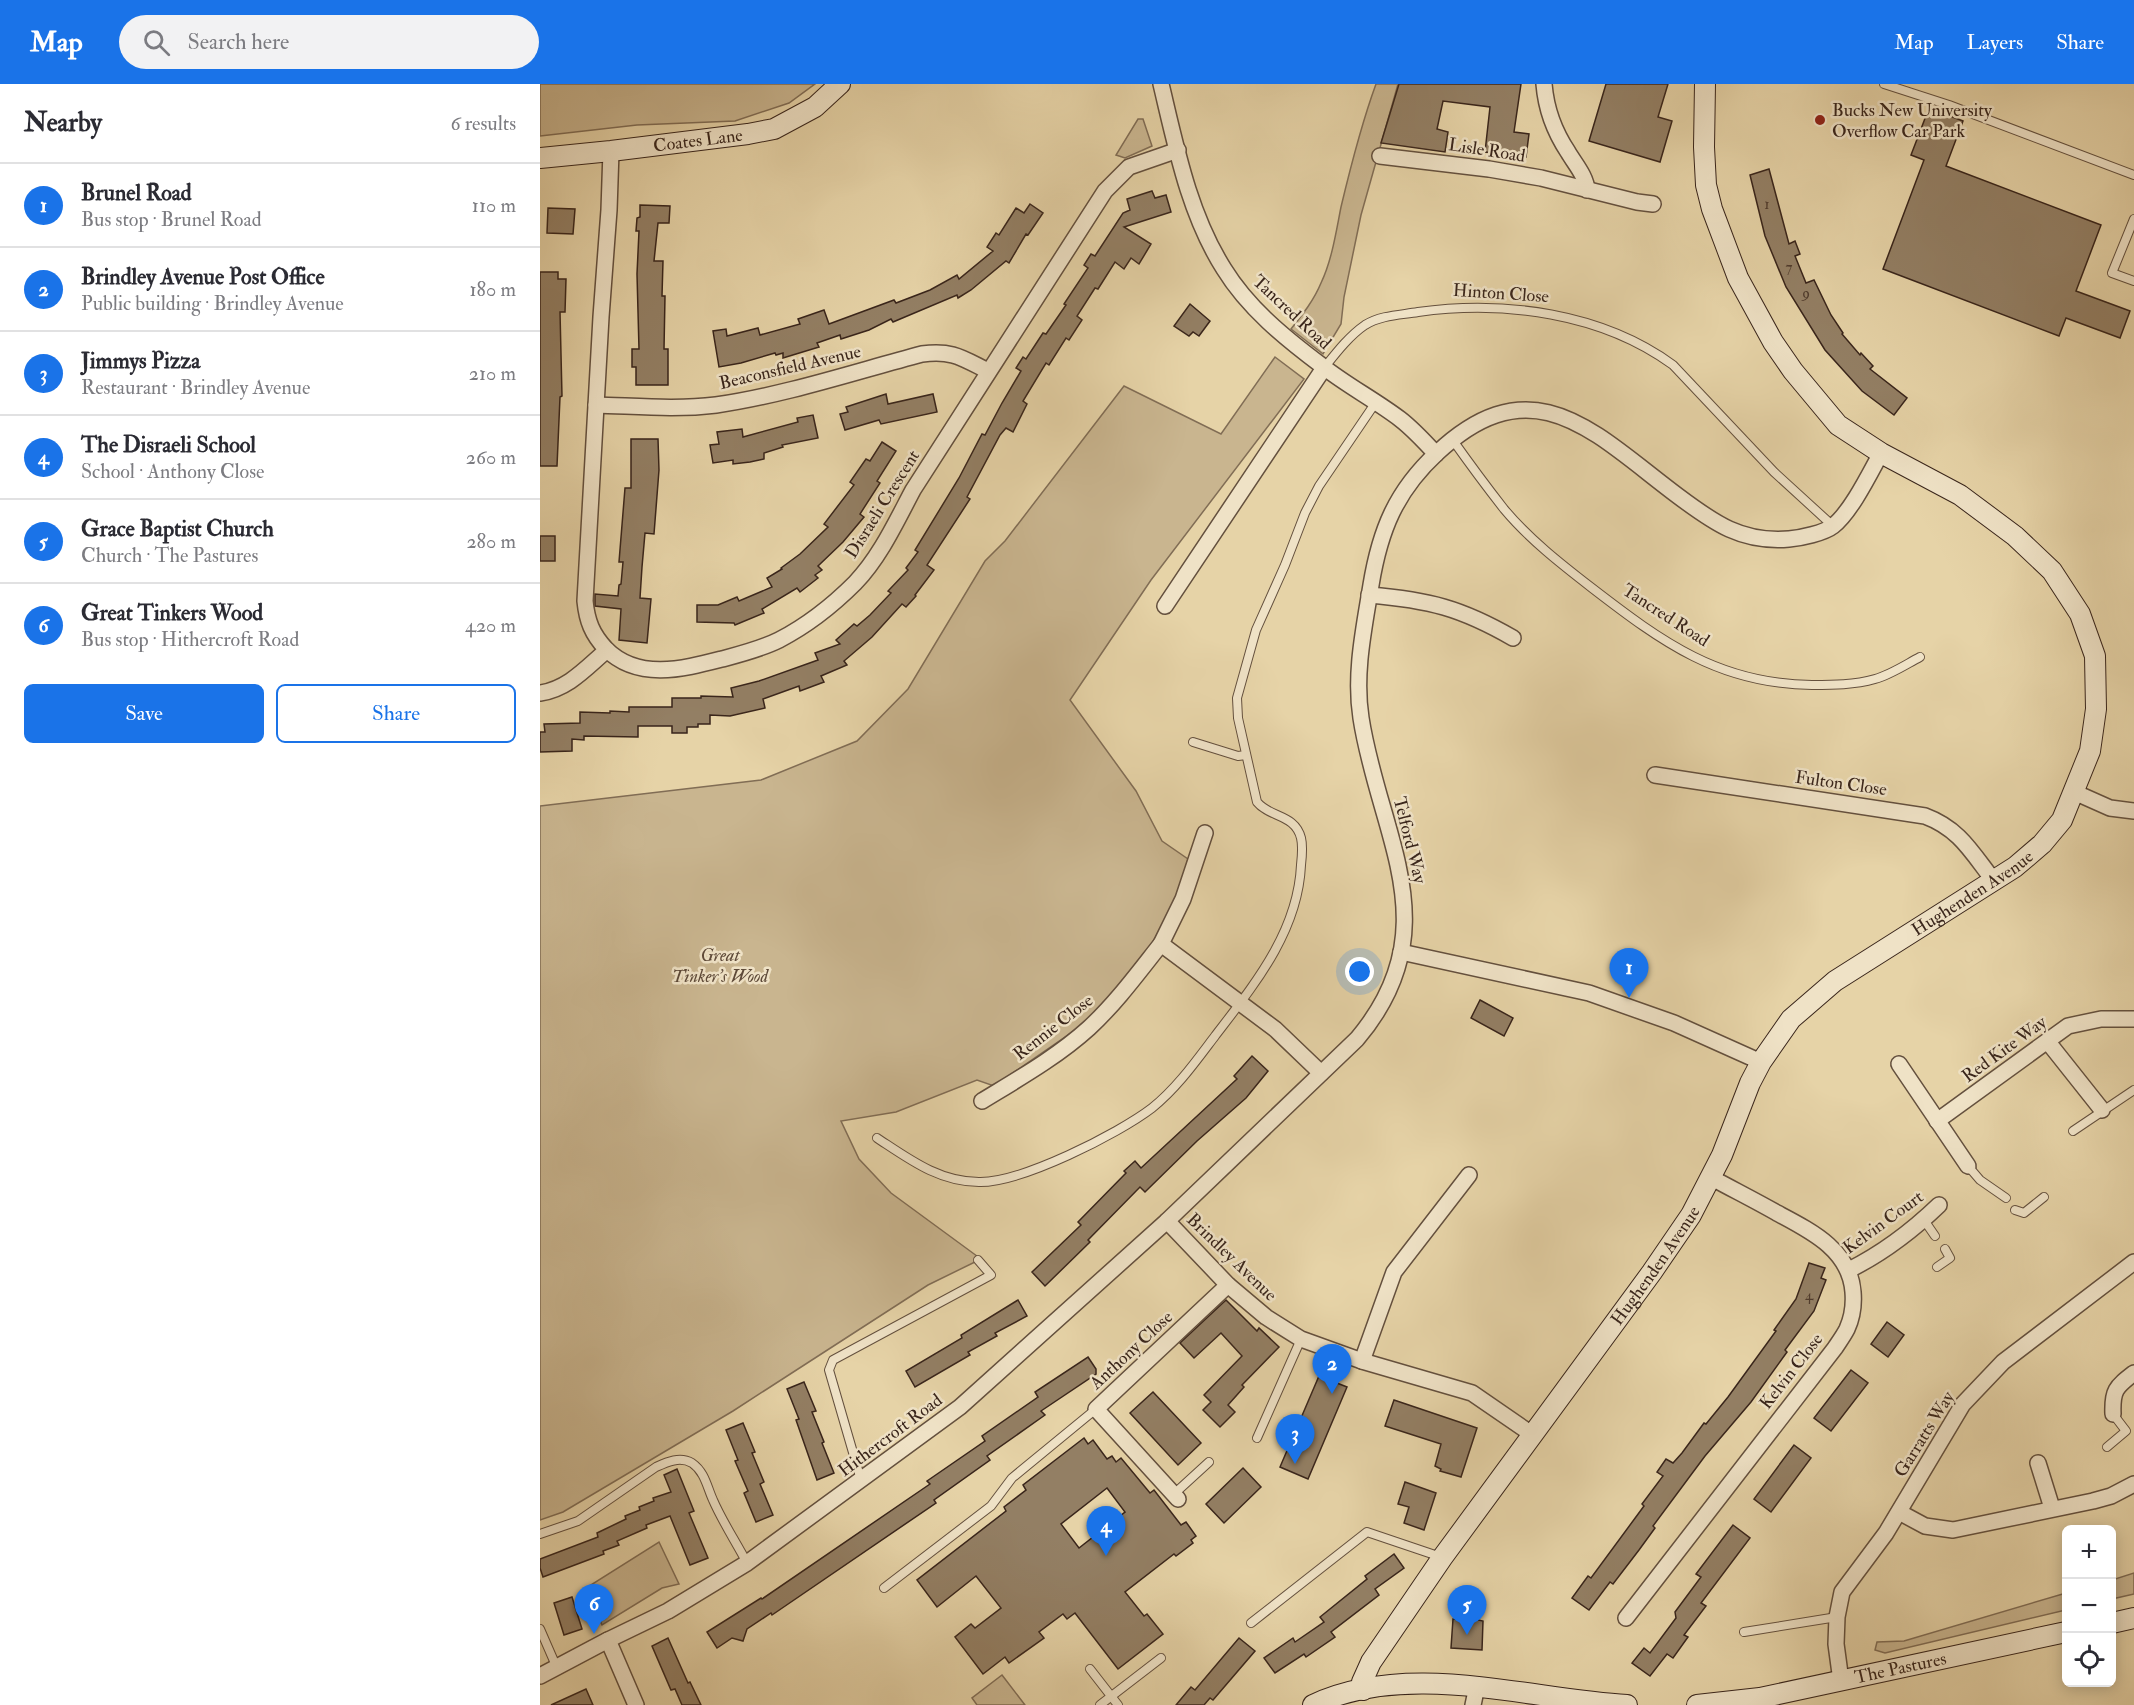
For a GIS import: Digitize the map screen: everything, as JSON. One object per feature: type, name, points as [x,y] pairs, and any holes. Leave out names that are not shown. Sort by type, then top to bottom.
[{"type":"street","name":"Coates Lane","points":[[540,158],[774,129],[815,107],[840,84]]},
{"type":"street","name":"Tancred Road","points":[[1161,84],[1198,218],[1224,270],[1260,313],[1287,338],[1324,368],[1402,420],[1436,454]]},
{"type":"street","points":[[1544,84],[1548,112],[1566,150],[1587,182],[1587,190]]},
{"type":"street","name":"Hughenden Avenue","points":[[1363,1690],[1362,1682],[1371,1662],[1442,1558],[1652,1272],[1691,1215],[1712,1178],[1750,1083],[1761,1062],[1791,1019],[1827,987],[1994,881],[2042,844],[2062,820],[2090,751],[2096,709],[2095,656],[2080,614],[2052,571],[2015,536],[1960,495],[1881,453],[1839,425],[1793,371],[1773,342],[1738,278],[1725,247],[1706,185],[1705,84]]},
{"type":"street","name":"Disraeli Crescent","points":[[610,151],[609,210],[585,601],[587,620],[595,638],[607,650],[618,660],[636,667],[655,670],[679,668],[754,650],[778,641],[811,621],[855,582],[886,540],[913,490],[1105,191],[1117,176],[1129,167],[1178,150]]},
{"type":"street","name":"Lisle Road","points":[[1380,156],[1489,169],[1541,178],[1653,204]]},
{"type":"street","name":"Beaconsfield Avenue","points":[[596,405],[681,407],[714,405],[775,393],[922,354],[938,352],[952,353],[988,371]]},
{"type":"street","name":"Hinton Close","points":[[1165,606],[1324,368]]},
{"type":"street","name":"Telford Way","points":[[1167,1221],[1371,1022],[1395,977],[1401,952],[1405,910],[1401,875],[1389,824],[1372,772],[1361,716],[1359,672],[1369,595],[1381,536],[1389,516],[1418,473],[1436,454],[1468,428],[1500,412],[1535,409],[1572,420],[1725,528],[1751,537],[1779,540],[1800,538],[1833,526],[1856,499],[1881,453]]},
{"type":"street","points":[[1369,595],[1424,601],[1446,607],[1477,618],[1513,638]]},
{"type":"street","points":[[540,693],[554,691],[567,684],[607,650]]},
{"type":"street","name":"Fulton Close","points":[[1655,775],[1925,816],[1942,822],[1955,832],[1994,881]]},
{"type":"street","points":[[2074,792],[2110,808],[2134,811]]},
{"type":"street","name":"Rennie Close","points":[[982,1101],[1033,1070],[1088,1029],[1116,1002],[1161,944],[1183,899],[1205,833]]},
{"type":"street","points":[[1161,944],[1275,1029],[1321,1073]]},
{"type":"street","points":[[1401,952],[1589,993],[1674,1023],[1761,1062]]},
{"type":"street","name":"Red Kite Way","points":[[1937,1121],[2068,1026],[2101,1019],[2134,1019]]},
{"type":"street","points":[[2048,1042],[2102,1110]]},
{"type":"street","points":[[1899,1064],[1968,1166]]},
{"type":"street","points":[[1362,1361],[1394,1272],[1469,1175]]},
{"type":"street","points":[[1712,1178],[1810,1230],[1838,1254],[1849,1270]]},
{"type":"street","name":"Kelvin Court","points":[[1849,1270],[1924,1220],[1940,1205]]},
{"type":"street","name":"Brindley Avenue","points":[[1167,1221],[1228,1284],[1266,1317],[1302,1339],[1362,1361],[1472,1393],[1533,1435]]},
{"type":"street","name":"Hithercroft Road","points":[[540,1676],[668,1611],[747,1563],[960,1407],[1167,1221]]},
{"type":"street","name":"Garratts Way","points":[[1842,1681],[1836,1644],[1837,1617],[1842,1592],[1886,1533],[1963,1404],[2003,1362],[2134,1262]]},
{"type":"street","name":"Kelvin Close","points":[[1626,1618],[1835,1348],[1847,1329],[1852,1313],[1854,1297],[1849,1270]]},
{"type":"street","name":"Anthony Close","points":[[1176,1497],[1096,1409],[1228,1284]]},
{"type":"street","points":[[2113,1414],[2112,1396],[2118,1385],[2134,1373]]},
{"type":"street","points":[[2038,1462],[2052,1508]]},
{"type":"street","points":[[1899,1512],[1925,1526],[1953,1530],[2112,1496],[2134,1484]]},
{"type":"street","points":[[2116,1622],[2134,1618]]},
{"type":"street","name":"The Pastures","points":[[1697,1705],[1760,1698],[2062,1633]]},
{"type":"street","points":[[608,1640],[636,1705]]},
{"type":"street","points":[[1313,1705],[1363,1690],[1401,1684],[1435,1683],[1475,1696],[1627,1705]]},
{"type":"lane","points":[[1884,84],[1949,105],[2134,175]]},
{"type":"lane","points":[[2134,219],[2112,273],[2134,282]]},
{"type":"lane","name":"Hinton Close","points":[[1324,368],[1345,342],[1366,324],[1384,317],[1452,307],[1497,309],[1558,316],[1597,326],[1654,351],[1673,364],[1774,472],[1833,526]]},
{"type":"lane","points":[[877,1138],[915,1163],[947,1178],[961,1181],[995,1182],[1028,1172],[1109,1134],[1152,1108],[1185,1076],[1266,967],[1281,942],[1297,896],[1302,855],[1301,839],[1291,821],[1261,807],[1257,802],[1238,718],[1237,698],[1256,630],[1319,486],[1376,402]]},
{"type":"lane","name":"Tancred Road","points":[[1452,440],[1504,509],[1544,549],[1617,607],[1693,658],[1745,677],[1790,685],[1833,685],[1876,679],[1920,657]]},
{"type":"lane","points":[[1193,742],[1238,756],[1246,756]]},
{"type":"lane","points":[[2073,1131],[2134,1090]]},
{"type":"lane","points":[[1968,1166],[1980,1180],[2006,1198]]},
{"type":"lane","points":[[2015,1210],[2024,1213],[2044,1197]]},
{"type":"lane","points":[[1924,1220],[1935,1236]]},
{"type":"lane","points":[[1937,1267],[1950,1258],[1945,1249]]},
{"type":"lane","points":[[861,1480],[829,1371],[833,1360],[991,1275],[978,1260]]},
{"type":"lane","points":[[1257,1438],[1302,1339]]},
{"type":"lane","points":[[884,1588],[991,1506],[1007,1482],[1096,1409]]},
{"type":"lane","points":[[2107,1447],[2126,1431],[2113,1414]]},
{"type":"lane","points":[[540,1534],[578,1521],[656,1467],[668,1462],[685,1460],[702,1473],[708,1483],[712,1499],[747,1563]]},
{"type":"lane","points":[[1176,1497],[1209,1462]]},
{"type":"lane","points":[[1251,1623],[1367,1532],[1442,1558]]},
{"type":"lane","points":[[1744,1632],[1837,1617]]},
{"type":"lane","points":[[540,1629],[557,1668]]},
{"type":"lane","points":[[1100,1705],[1161,1658]]},
{"type":"lane","points":[[1090,1669],[1118,1705]]},
{"type":"green space","points":[[540,84],[815,84],[789,103],[735,121],[637,125],[540,136]]},
{"type":"green space","points":[[1376,84],[1398,84],[1361,215],[1344,297],[1341,324],[1323,354],[1291,329],[1315,295],[1325,274],[1353,160]]},
{"type":"green space","points":[[1138,119],[1143,119],[1152,146],[1125,158],[1116,155]]},
{"type":"green space","name":"Great Tinker's Wood","points":[[1275,357],[1304,379],[1151,580],[1070,700],[1136,791],[1162,841],[1188,859],[1180,889],[1152,944],[1094,1017],[994,1086],[977,1080],[896,1112],[841,1121],[859,1159],[891,1193],[981,1259],[928,1285],[733,1411],[563,1512],[540,1520],[540,806],[761,780],[857,741],[908,689],[985,561],[1005,541],[1124,386],[1221,434]]},
{"type":"green space","points":[[659,1542],[679,1584],[662,1588],[602,1625],[586,1588]]},
{"type":"green space","points":[[2134,1573],[2134,1594],[2116,1598],[2116,1579]]},
{"type":"green space","points":[[2062,1594],[2062,1611],[1885,1653],[1875,1650],[1877,1642],[1904,1641]]},
{"type":"green space","points":[[1002,1675],[1025,1705],[977,1705],[972,1698]]},
{"type":"building","points":[[1399,84],[1521,84],[1514,132],[1529,134],[1526,157],[1485,152],[1490,107],[1443,101],[1437,129],[1448,132],[1445,152],[1381,143]]},
{"type":"building","points":[[1606,84],[1668,84],[1658,117],[1672,121],[1660,162],[1589,141]]},
{"type":"building","points":[[1929,108],[1963,121],[1946,166],[2101,225],[2076,291],[2130,311],[2120,338],[2066,318],[2059,336],[1883,269],[1924,160],[1911,155]]},
{"type":"building","points":[[1769,169],[1789,244],[1795,241],[1800,254],[1795,256],[1806,283],[1814,280],[1842,334],[1873,366],[1870,369],[1907,398],[1894,415],[1862,391],[1825,350],[1786,287],[1765,236],[1750,175]]},
{"type":"building","points":[[1152,191],[1155,198],[1166,195],[1171,212],[1124,227],[1151,244],[1139,264],[1131,258],[1124,269],[1115,262],[1098,289],[1095,288],[1077,316],[1082,320],[1069,340],[1066,338],[1049,365],[1046,363],[1023,401],[1027,404],[1013,432],[1006,428],[1000,435],[967,497],[970,499],[927,565],[934,570],[906,607],[902,604],[872,637],[844,661],[847,665],[821,676],[824,682],[800,691],[799,686],[763,699],[765,708],[730,716],[710,715],[710,724],[687,727],[687,733],[672,733],[672,726],[638,726],[638,737],[584,736],[584,740],[572,739],[572,751],[540,752],[540,732],[545,732],[544,724],[580,723],[580,712],[629,712],[629,707],[672,707],[672,698],[733,697],[731,688],[759,681],[818,660],[815,653],[840,644],[836,640],[854,624],[857,626],[870,615],[891,593],[888,591],[908,570],[906,568],[918,552],[915,550],[1021,371],[1016,368],[1023,357],[1026,359],[1043,333],[1046,334],[1066,305],[1064,304],[1088,268],[1084,265],[1091,254],[1095,256],[1123,213],[1130,210],[1127,199]]},
{"type":"building","points":[[1030,204],[1043,213],[1028,235],[1026,234],[1009,263],[1006,261],[958,298],[957,295],[893,322],[891,319],[869,330],[841,339],[840,335],[817,343],[819,347],[783,358],[783,353],[776,355],[775,353],[719,367],[713,331],[726,329],[727,336],[758,328],[760,335],[800,324],[798,319],[824,310],[829,324],[894,300],[896,303],[930,290],[957,275],[959,279],[993,251],[987,247],[996,233],[999,235],[1016,208],[1024,213]]},
{"type":"building","points":[[640,205],[670,206],[669,223],[658,223],[654,261],[663,261],[664,349],[668,349],[668,385],[636,385],[636,367],[632,367],[632,349],[639,349],[637,274],[639,231],[636,231],[637,218],[640,217]]},
{"type":"building","points":[[548,208],[575,209],[573,234],[547,233]]},
{"type":"building","points":[[540,272],[558,272],[558,279],[566,279],[565,312],[560,312],[562,396],[560,397],[557,466],[540,466]]},
{"type":"building","points":[[1190,304],[1210,321],[1199,336],[1193,332],[1189,336],[1174,326]]},
{"type":"building","points":[[886,394],[888,404],[933,394],[937,412],[881,424],[879,420],[845,430],[840,414],[848,412],[846,407]]},
{"type":"building","points":[[813,415],[818,438],[782,445],[783,447],[764,453],[764,459],[733,464],[733,460],[713,463],[710,445],[719,444],[717,432],[742,429],[743,437],[798,422],[797,418]]},
{"type":"building","points":[[631,439],[658,439],[659,470],[654,534],[645,533],[640,598],[651,599],[647,643],[619,640],[621,609],[595,606],[595,594],[618,596],[621,584],[623,562],[619,562],[625,488],[631,488]]},
{"type":"building","points":[[882,442],[896,451],[877,481],[880,483],[860,514],[864,517],[843,542],[818,566],[822,570],[815,575],[818,578],[800,592],[797,588],[762,609],[764,613],[735,625],[734,623],[697,622],[697,605],[718,605],[737,597],[739,601],[772,587],[767,578],[800,554],[828,527],[824,524],[854,485],[850,482],[866,459],[870,461]]},
{"type":"building","points":[[540,536],[555,536],[555,561],[540,561]]},
{"type":"building","points":[[1480,1000],[1513,1018],[1504,1036],[1471,1018]]},
{"type":"building","points":[[1252,1056],[1268,1071],[1246,1098],[1197,1141],[1145,1192],[1140,1187],[1088,1240],[1090,1242],[1045,1286],[1032,1272],[1081,1225],[1078,1222],[1126,1173],[1124,1171],[1135,1161],[1141,1168],[1237,1079],[1234,1076]]},
{"type":"building","points":[[1809,1263],[1825,1268],[1821,1278],[1826,1280],[1814,1311],[1751,1402],[1705,1456],[1653,1526],[1655,1528],[1639,1550],[1589,1610],[1572,1598],[1588,1576],[1591,1578],[1644,1506],[1642,1504],[1663,1476],[1657,1472],[1666,1459],[1673,1463],[1682,1453],[1704,1423],[1706,1424],[1728,1397],[1776,1331],[1774,1330],[1796,1299]]},
{"type":"building","points":[[1018,1300],[1027,1316],[995,1333],[997,1336],[968,1352],[970,1355],[915,1387],[906,1371],[962,1338],[961,1335]]},
{"type":"building","points":[[1226,1300],[1257,1331],[1259,1328],[1279,1347],[1242,1385],[1244,1387],[1228,1405],[1235,1412],[1220,1427],[1203,1410],[1211,1402],[1204,1395],[1242,1356],[1221,1333],[1194,1358],[1180,1343]]},
{"type":"building","points":[[1887,1322],[1904,1335],[1888,1357],[1871,1344]]},
{"type":"building","points":[[1088,1357],[1096,1369],[1096,1374],[1041,1411],[1045,1415],[987,1456],[990,1460],[934,1500],[936,1503],[772,1615],[771,1613],[747,1629],[743,1641],[732,1638],[717,1648],[707,1632],[762,1599],[930,1484],[927,1481],[985,1441],[982,1436],[1038,1397],[1035,1392]]},
{"type":"building","points":[[1851,1370],[1868,1383],[1831,1431],[1814,1418]]},
{"type":"building","points":[[1319,1376],[1347,1387],[1308,1479],[1280,1467]]},
{"type":"building","points":[[804,1382],[816,1411],[812,1412],[834,1473],[817,1480],[796,1420],[799,1419],[787,1389]]},
{"type":"building","points":[[1153,1392],[1201,1443],[1178,1465],[1130,1413]]},
{"type":"building","points":[[1394,1400],[1477,1428],[1461,1477],[1440,1471],[1441,1469],[1435,1466],[1441,1444],[1385,1426]]},
{"type":"building","points":[[743,1423],[764,1482],[760,1484],[773,1515],[756,1522],[744,1493],[748,1491],[735,1461],[738,1460],[726,1430]]},
{"type":"building","points":[[1084,1438],[1088,1444],[1093,1440],[1107,1459],[1112,1456],[1116,1462],[1121,1458],[1150,1493],[1154,1490],[1181,1525],[1186,1522],[1196,1536],[1191,1540],[1193,1543],[1176,1556],[1174,1554],[1125,1592],[1144,1616],[1147,1614],[1163,1634],[1118,1669],[1075,1613],[1067,1619],[1063,1614],[1039,1632],[1044,1638],[1009,1663],[1005,1657],[983,1674],[955,1637],[971,1624],[975,1628],[1001,1608],[976,1576],[937,1607],[917,1580],[1006,1511],[1004,1507],[1026,1490],[1023,1485]],"holes":[[[1107,1488],[1125,1512],[1079,1548],[1061,1524]]]},
{"type":"building","points":[[1794,1445],[1811,1458],[1771,1512],[1754,1499]]},
{"type":"building","points":[[1243,1468],[1261,1487],[1224,1523],[1206,1504]]},
{"type":"building","points":[[677,1469],[694,1511],[689,1513],[708,1558],[690,1565],[670,1516],[646,1525],[647,1528],[617,1541],[619,1545],[603,1551],[604,1554],[543,1577],[540,1559],[598,1537],[597,1533],[626,1519],[625,1516],[640,1510],[639,1507],[654,1501],[653,1498],[671,1492],[664,1475]]},
{"type":"building","points":[[1405,1482],[1436,1493],[1424,1530],[1404,1523],[1409,1507],[1398,1504]]},
{"type":"building","points":[[1733,1525],[1750,1538],[1701,1603],[1706,1606],[1684,1635],[1688,1637],[1673,1658],[1667,1654],[1650,1676],[1632,1663],[1644,1648],[1650,1653],[1676,1618],[1675,1612],[1701,1577],[1696,1574]]},
{"type":"building","points":[[1394,1554],[1404,1568],[1375,1589],[1379,1595],[1331,1632],[1335,1637],[1306,1657],[1304,1654],[1275,1673],[1264,1658],[1293,1638],[1295,1642],[1324,1622],[1320,1617],[1367,1579],[1365,1576]]},
{"type":"building","points":[[572,1597],[582,1629],[564,1635],[554,1603]]},
{"type":"building","points":[[1457,1605],[1478,1606],[1478,1620],[1483,1621],[1482,1650],[1451,1648],[1453,1619],[1457,1619]]},
{"type":"building","points":[[668,1638],[688,1683],[690,1682],[701,1705],[682,1705],[675,1689],[671,1690],[652,1646]]},
{"type":"building","points":[[1239,1638],[1255,1651],[1213,1700],[1210,1698],[1204,1705],[1176,1705],[1191,1687],[1195,1690]]},
{"type":"building","points":[[586,1689],[593,1705],[551,1705]]},
{"type":"place","name":"Bucks New University Overflow Car Park","points":[[1820,120]]},
{"type":"place","name":"Brunel Road","points":[[1629,998]]},
{"type":"place","name":"Brindley Avenue Post Office","points":[[1332,1394]]},
{"type":"place","name":"Jimmys Pizza","points":[[1295,1464]]},
{"type":"place","name":"The Disraeli School","points":[[1106,1556]]},
{"type":"place","name":"Great Tinkers Wood","points":[[594,1634]]},
{"type":"place","name":"Grace Baptist Church","points":[[1467,1635]]}]
